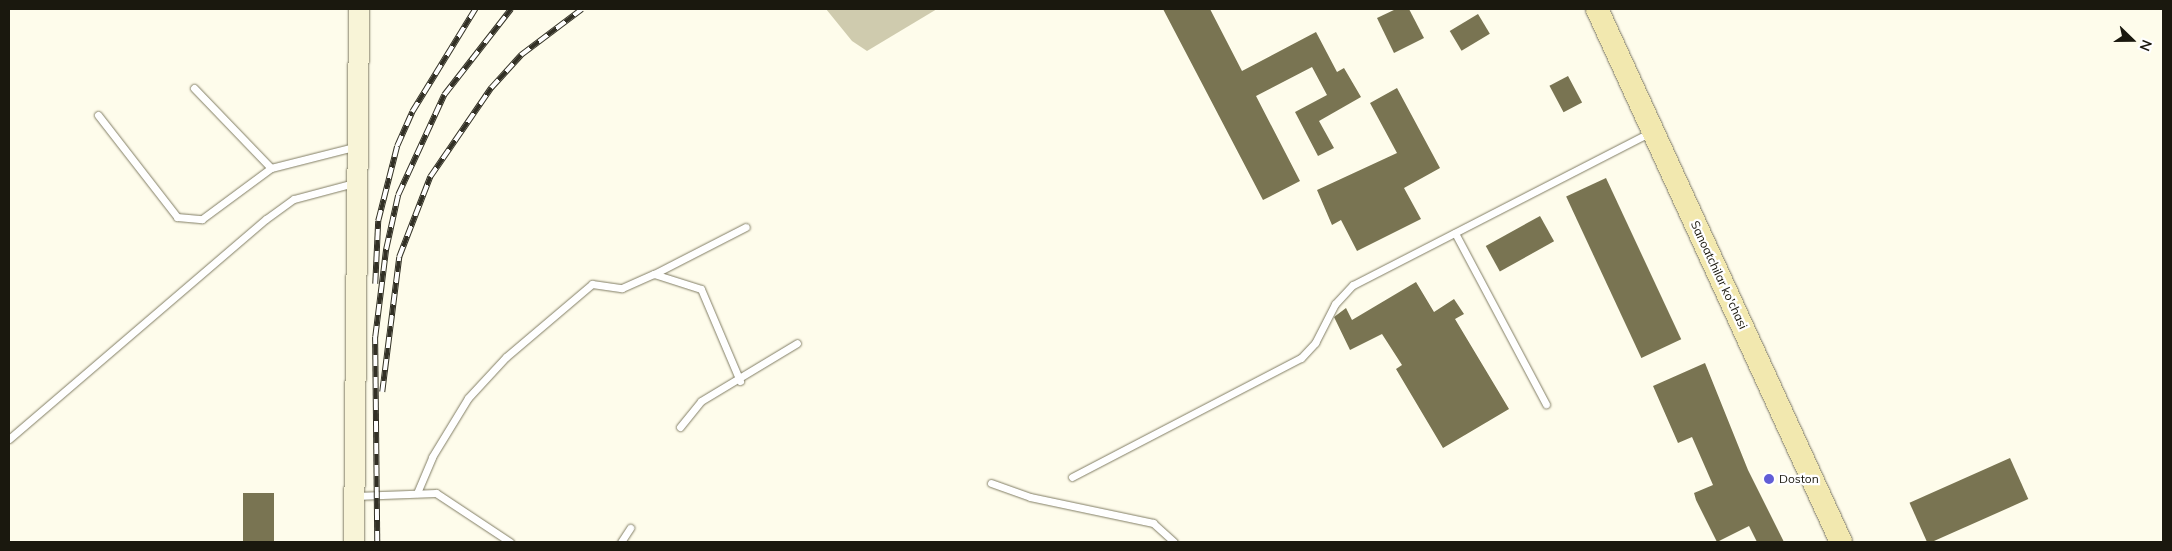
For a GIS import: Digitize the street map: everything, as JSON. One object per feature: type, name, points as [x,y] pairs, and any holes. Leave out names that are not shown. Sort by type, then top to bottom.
[{"type":"main road","name":"Sanoatchilar ko'chasi","points":[[1597,9],[1841,542]]},
{"type":"main road","name":"Sanoatchilar ko'chasi","points":[[1612,9],[1856,542]]},
{"type":"street","points":[[354,542],[358,9]]},
{"type":"lane","points":[[194,88],[271,168]]},
{"type":"lane","points":[[98,115],[178,217],[202,219],[271,168],[357,146]]},
{"type":"lane","points":[[1072,476],[1301,358],[1315,343],[1335,304],[1354,285],[1653,131]]},
{"type":"lane","points":[[9,439],[273,214],[294,199],[357,182]]},
{"type":"lane","points":[[417,493],[432,457],[468,398],[506,357],[592,284],[622,288],[654,274],[746,227]]},
{"type":"lane","points":[[1455,233],[1546,404]]},
{"type":"lane","points":[[654,274],[701,289],[740,380]]},
{"type":"lane","points":[[680,427],[701,401],[740,380],[797,343]]},
{"type":"lane","points":[[991,483],[1030,497],[1153,523],[1174,542]]},
{"type":"lane","points":[[355,496],[436,492],[510,542]]},
{"type":"lane","points":[[621,542],[630,528]]},
{"type":"shaded area","points":[[826,9],[937,9],[867,51],[852,41]]},
{"type":"building","points":[[1163,9],[1210,9],[1242,71],[1316,32],[1337,72],[1344,68],[1361,97],[1319,121],[1334,148],[1318,156],[1295,112],[1327,95],[1312,67],[1256,96],[1300,181],[1263,200]]},
{"type":"building","points":[[1396,9],[1409,9],[1424,38],[1394,53],[1377,18]]},
{"type":"building","points":[[1478,14],[1490,34],[1462,51],[1450,31]]},
{"type":"building","points":[[1568,76],[1582,102],[1564,112],[1549,86]]},
{"type":"building","points":[[1397,88],[1440,168],[1404,188],[1421,219],[1357,251],[1341,220],[1332,225],[1317,190],[1397,153],[1370,103]]},
{"type":"building","points":[[1606,178],[1681,339],[1641,358],[1566,197]]},
{"type":"building","points":[[1540,216],[1554,241],[1500,271],[1486,246]]},
{"type":"building","points":[[1416,282],[1434,312],[1454,299],[1464,314],[1455,319],[1509,409],[1443,448],[1396,369],[1402,365],[1382,334],[1350,350],[1334,317],[1346,308],[1352,320]]},
{"type":"building","points":[[1705,363],[1748,470],[1784,542],[1757,542],[1749,526],[1717,542],[1696,500],[1694,493],[1713,485],[1692,437],[1678,443],[1653,386]]},
{"type":"building","points":[[2010,458],[2028,499],[1932,542],[1927,542],[1910,503]]},
{"type":"building","points":[[243,493],[274,493],[274,542],[243,542]]},
{"type":"railway","points":[[375,284],[378,221],[397,146],[412,112],[475,9]]},
{"type":"railway","points":[[377,542],[375,337],[386,249],[398,195],[444,95],[511,9]]},
{"type":"railway","points":[[382,392],[399,257],[430,177],[491,88],[521,55],[582,9]]},
{"type":"place","name":"Doston","points":[[1769,479]]}]
